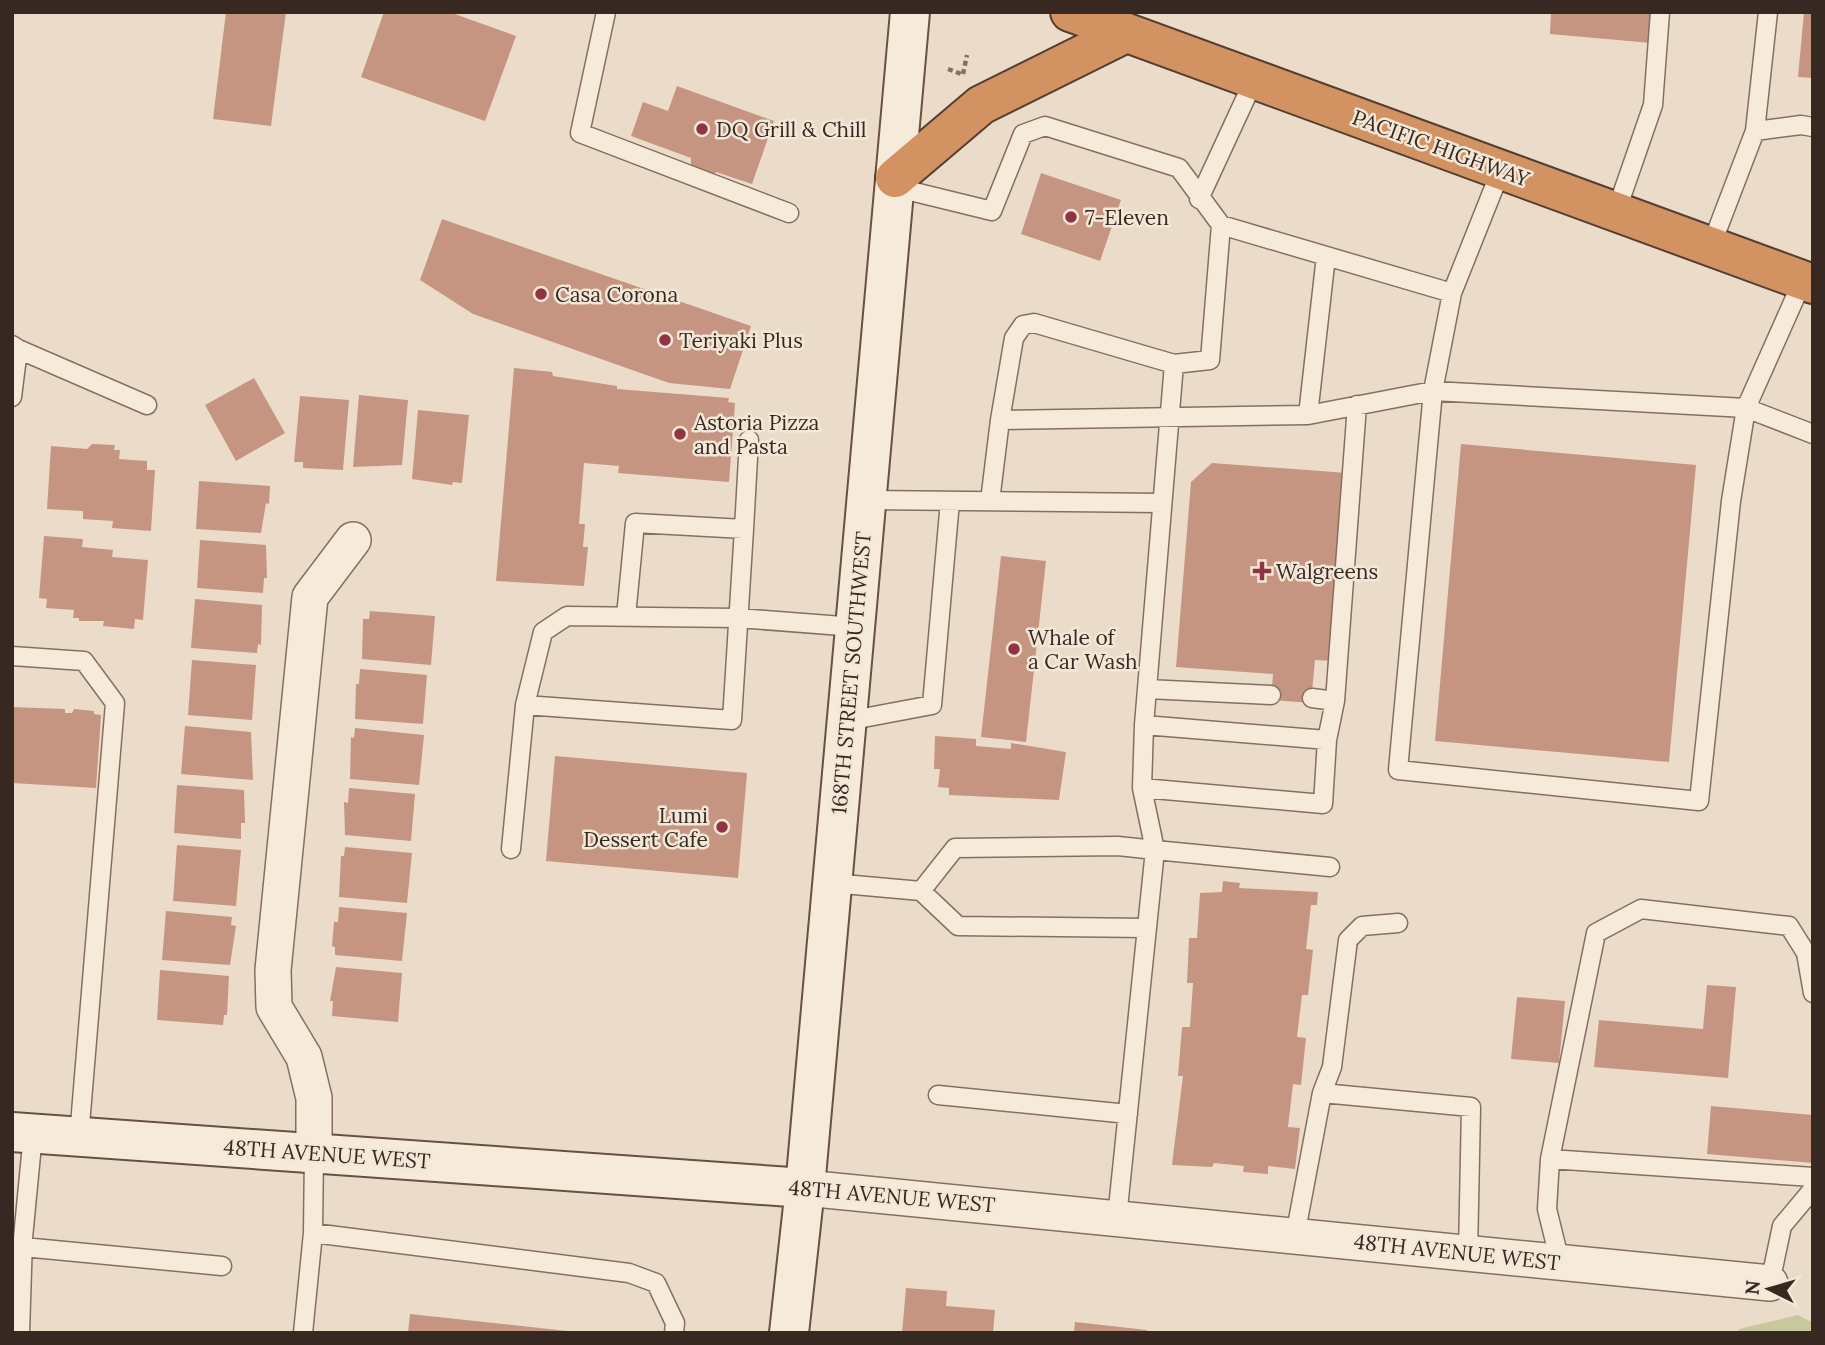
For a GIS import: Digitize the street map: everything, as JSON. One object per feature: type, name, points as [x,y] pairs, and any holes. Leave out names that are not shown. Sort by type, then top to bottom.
[{"type":"highway","name":"PACIFIC HIGHWAY","points":[[1070,12],[1808,282]]},
{"type":"highway","points":[[894,182],[981,105],[1126,33]]},
{"type":"main road","name":"168TH STREET SOUTHWEST","points":[[789,1333],[805,1188],[910,12]]},
{"type":"main road","name":"48TH AVENUE WEST","points":[[22,1133],[805,1188]]},
{"type":"street","points":[[314,1153],[314,1098],[304,1057],[274,1007],[273,970],[310,597],[353,540]]},
{"type":"street","name":"48TH AVENUE WEST","points":[[805,1188],[1770,1283]]},
{"type":"lane","points":[[606,12],[580,133],[789,213]]},
{"type":"lane","points":[[1616,212],[1653,105],[1660,12]]},
{"type":"lane","points":[[1711,246],[1755,131],[1768,12]]},
{"type":"lane","points":[[1199,199],[1254,80]]},
{"type":"lane","points":[[1755,131],[1801,125],[1813,127]]},
{"type":"lane","points":[[894,182],[992,211],[1023,134],[1045,126],[1179,168],[1199,199],[1221,225],[1452,293]]},
{"type":"lane","points":[[1501,170],[1452,293],[1433,390],[1398,771],[1699,801],[1731,501],[1746,408],[1808,282]]},
{"type":"lane","points":[[990,501],[1014,338],[1023,325],[1034,323],[1174,364],[1210,360],[1221,225]]},
{"type":"lane","points":[[1308,415],[1326,256]]},
{"type":"lane","points":[[12,397],[15,347],[147,405]]},
{"type":"lane","points":[[1118,1218],[1155,850],[1142,789],[1144,725],[1174,364]]},
{"type":"lane","points":[[1000,420],[1308,415],[1433,390],[1746,408],[1813,434]]},
{"type":"lane","points":[[1142,789],[1323,804],[1327,740],[1335,701],[1357,405]]},
{"type":"lane","points":[[525,705],[732,720],[749,440]]},
{"type":"lane","points":[[866,500],[1162,503]]},
{"type":"lane","points":[[847,721],[932,705],[950,501]]},
{"type":"lane","points":[[626,616],[635,523],[744,528]]},
{"type":"lane","points":[[512,849],[525,705],[543,632],[567,616],[738,618],[855,627]]},
{"type":"lane","points":[[12,656],[84,661],[115,703],[79,1137]]},
{"type":"lane","points":[[1147,689],[1271,695]]},
{"type":"lane","points":[[1312,698],[1335,701]]},
{"type":"lane","points":[[1144,725],[1327,740]]},
{"type":"lane","points":[[921,891],[954,848],[1118,846],[1330,867]]},
{"type":"lane","points":[[832,883],[921,891],[958,926],[1147,928]]},
{"type":"lane","points":[[1560,1262],[1547,1209],[1550,1159],[1596,933],[1641,909],[1789,926],[1806,953],[1813,993]]},
{"type":"lane","points":[[1295,1236],[1322,1093],[1332,1067],[1348,940],[1362,926],[1398,923]]},
{"type":"lane","points":[[1322,1093],[1471,1107],[1468,1253]]},
{"type":"lane","points":[[938,1095],[1128,1114]]},
{"type":"lane","points":[[20,1333],[23,1247],[22,1133]]},
{"type":"lane","points":[[303,1333],[313,1233],[314,1153]]},
{"type":"lane","points":[[1550,1159],[1813,1177]]},
{"type":"lane","points":[[1770,1283],[1782,1226],[1813,1189]]},
{"type":"lane","points":[[313,1233],[629,1273],[656,1283],[675,1323],[674,1333]]},
{"type":"lane","points":[[23,1247],[222,1266]]},
{"type":"path","points":[[963,74],[967,55]]},
{"type":"green space","points":[[1798,1315],[1813,1323],[1813,1333],[1738,1333],[1739,1329]]},
{"type":"building","points":[[226,12],[286,12],[271,126],[213,119]]},
{"type":"building","points":[[384,12],[449,12],[516,36],[485,121],[361,77]]},
{"type":"building","points":[[1551,12],[1654,12],[1651,43],[1550,34]]},
{"type":"building","points":[[1804,12],[1813,12],[1813,78],[1798,77]]},
{"type":"building","name":"DQ Grill & Chill","points":[[677,86],[774,121],[752,184],[716,172],[714,176],[691,168],[691,158],[631,136],[643,102],[668,111]]},
{"type":"building","name":"7-Eleven","points":[[1041,173],[1121,200],[1100,261],[1021,234]]},
{"type":"building","points":[[442,219],[751,326],[730,389],[669,383],[473,314],[420,280]]},
{"type":"building","points":[[514,368],[552,372],[553,376],[617,386],[617,389],[729,398],[728,402],[735,403],[729,482],[618,473],[619,466],[584,463],[579,524],[585,524],[583,547],[588,547],[584,586],[496,581]]},
{"type":"building","points":[[254,378],[285,433],[236,461],[205,405]]},
{"type":"building","points":[[359,395],[408,400],[402,465],[353,467]]},
{"type":"building","points":[[300,396],[349,400],[343,470],[303,468],[303,462],[294,462]]},
{"type":"building","points":[[418,410],[469,415],[462,483],[453,482],[452,485],[412,479]]},
{"type":"building","points":[[92,444],[115,445],[114,450],[120,450],[119,459],[147,461],[147,470],[155,470],[151,531],[112,528],[113,521],[83,519],[83,511],[47,509],[51,446],[87,449]]},
{"type":"building","points":[[1461,444],[1696,465],[1669,762],[1435,741]]},
{"type":"building","name":"Walgreens","points":[[1212,463],[1347,473],[1334,661],[1315,660],[1311,703],[1271,700],[1273,674],[1176,667],[1191,482]]},
{"type":"building","points":[[199,481],[270,486],[269,504],[266,503],[261,533],[196,529]]},
{"type":"building","points":[[44,536],[83,539],[82,547],[113,550],[112,557],[148,560],[143,620],[135,619],[134,629],[103,626],[104,621],[79,621],[79,618],[73,618],[74,610],[46,608],[47,599],[39,598]]},
{"type":"building","points":[[200,540],[266,545],[267,578],[264,578],[263,593],[197,588]]},
{"type":"building","name":"Whale of a Car Wash","points":[[1001,556],[1046,561],[1026,742],[981,737]]},
{"type":"building","points":[[195,599],[262,605],[261,645],[258,644],[257,653],[191,648]]},
{"type":"building","points":[[370,611],[435,616],[431,665],[362,659],[363,619],[369,619]]},
{"type":"building","points":[[192,660],[256,665],[252,720],[188,715]]},
{"type":"building","points":[[360,669],[427,675],[423,724],[355,719],[356,684],[359,684]]},
{"type":"building","points":[[12,707],[65,709],[65,713],[72,713],[74,709],[94,711],[94,714],[101,715],[96,788],[12,783]]},
{"type":"building","points":[[185,726],[251,732],[253,780],[181,774]]},
{"type":"building","points":[[355,728],[424,735],[419,785],[350,779],[351,737],[354,738]]},
{"type":"building","points":[[935,736],[976,739],[976,746],[1011,749],[1011,743],[1066,752],[1059,800],[949,795],[949,788],[938,787],[940,769],[934,769]]},
{"type":"building","points":[[555,756],[747,773],[738,878],[546,861]]},
{"type":"building","points":[[177,785],[244,790],[245,823],[241,823],[241,839],[174,833]]},
{"type":"building","points":[[349,788],[415,794],[411,841],[345,835],[344,802],[348,803]]},
{"type":"building","points":[[177,845],[241,850],[236,906],[173,901]]},
{"type":"building","points":[[345,847],[412,853],[407,903],[339,897],[341,856],[344,856]]},
{"type":"building","points":[[1223,881],[1240,883],[1239,888],[1318,892],[1317,905],[1311,905],[1306,949],[1313,950],[1308,995],[1302,995],[1297,1037],[1306,1038],[1301,1085],[1293,1084],[1288,1127],[1300,1128],[1295,1169],[1268,1166],[1268,1174],[1243,1172],[1244,1166],[1214,1163],[1212,1167],[1172,1165],[1183,1076],[1178,1076],[1182,1027],[1190,1027],[1193,983],[1187,983],[1189,938],[1197,938],[1200,893],[1222,892]]},
{"type":"building","points":[[339,907],[407,913],[402,961],[335,955],[335,947],[332,946],[334,922],[338,922]]},
{"type":"building","points":[[166,911],[232,917],[231,925],[236,926],[230,965],[162,960]]},
{"type":"building","points":[[336,967],[402,973],[398,1022],[332,1016],[333,1001],[330,1001]]},
{"type":"building","points":[[160,970],[229,976],[227,1015],[224,1015],[223,1025],[157,1020]]},
{"type":"building","points":[[1707,985],[1736,987],[1728,1078],[1594,1067],[1599,1020],[1703,1029]]},
{"type":"building","points":[[1517,997],[1565,1001],[1559,1063],[1511,1059]]},
{"type":"building","points":[[1711,1106],[1813,1115],[1813,1163],[1707,1154]]},
{"type":"building","points":[[906,1288],[947,1291],[946,1306],[995,1310],[993,1333],[902,1333]]},
{"type":"building","points":[[410,1314],[567,1331],[567,1333],[408,1333]]},
{"type":"building","points":[[1075,1322],[1147,1330],[1147,1333],[1074,1333]]},
{"type":"place","name":"DQ Grill & Chill","points":[[702,129]]},
{"type":"place","name":"7-Eleven","points":[[1071,217]]},
{"type":"place","name":"Casa Corona","points":[[541,294]]},
{"type":"place","name":"Teriyaki Plus","points":[[665,340]]},
{"type":"place","name":"Astoria Pizza and Pasta","points":[[680,434]]},
{"type":"place","name":"Walgreens","points":[[1262,571]]},
{"type":"place","name":"Whale of a Car Wash","points":[[1014,649]]},
{"type":"place","name":"Lumi Dessert Cafe","points":[[722,827]]}]
